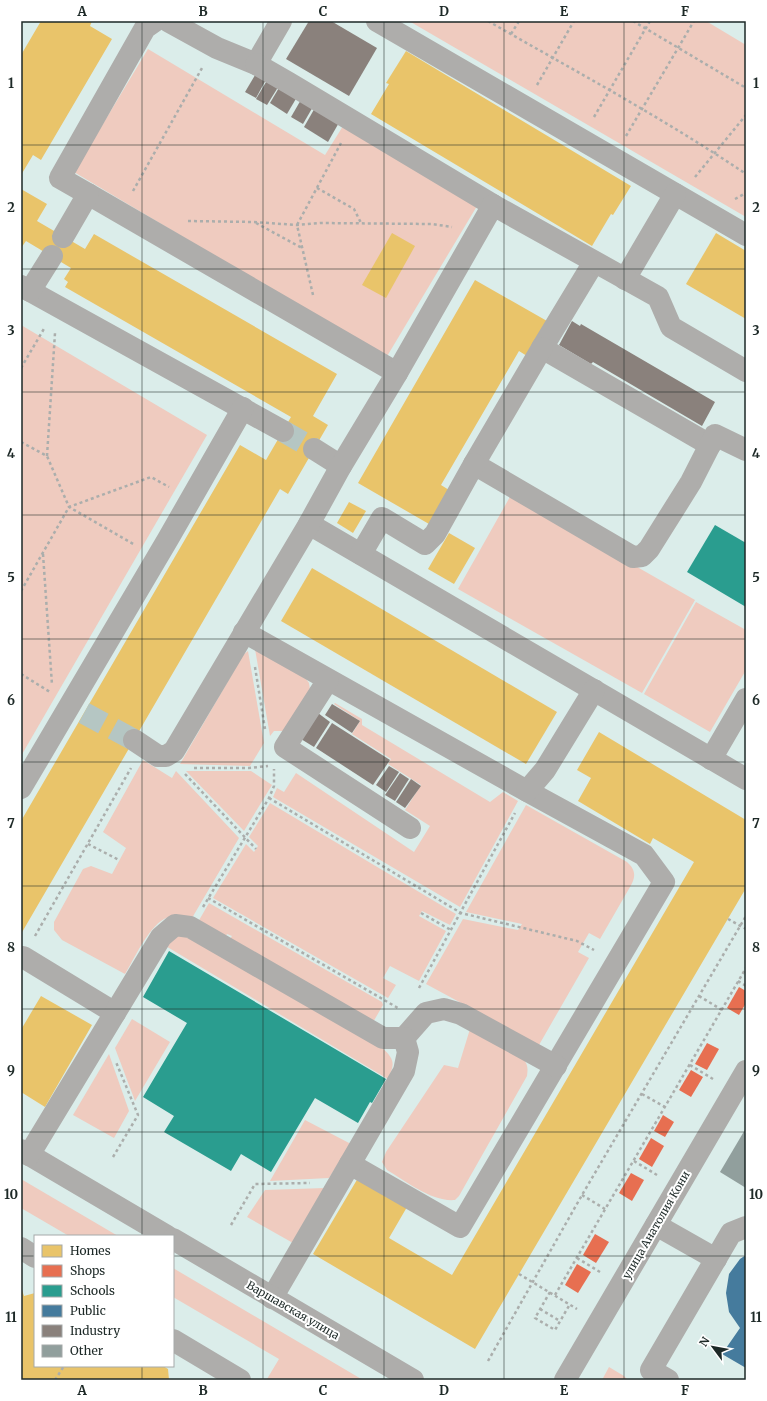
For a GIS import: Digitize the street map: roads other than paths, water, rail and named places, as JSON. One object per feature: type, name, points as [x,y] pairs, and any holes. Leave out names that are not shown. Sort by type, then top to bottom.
[{"type":"street","points":[[168,21],[214,46],[256,64],[493,205],[658,297],[671,328],[746,371]]},
{"type":"street","points":[[256,64],[281,21]]},
{"type":"street","points":[[377,21],[746,235]]},
{"type":"street","points":[[144,23],[60,178],[397,373]]},
{"type":"street","points":[[63,237],[88,194]]},
{"type":"street","points":[[625,279],[675,194]]},
{"type":"street","points":[[139,744],[158,756],[173,762],[174,751],[247,634],[341,466],[397,373],[493,205]]},
{"type":"street","points":[[52,256],[26,289],[56,307],[283,431]]},
{"type":"street","points":[[361,554],[382,518],[425,544],[435,534],[474,464],[594,262]]},
{"type":"street","points":[[542,348],[710,445]]},
{"type":"street","points":[[21,788],[77,709],[190,499],[243,408]]},
{"type":"street","points":[[474,464],[633,557],[642,556],[649,549],[691,482],[715,435],[746,450]]},
{"type":"street","points":[[314,449],[341,466]]},
{"type":"street","points":[[309,524],[746,779]]},
{"type":"street","points":[[247,634],[644,855],[664,882],[460,1227],[345,1173]]},
{"type":"street","points":[[328,680],[285,747],[410,828]]},
{"type":"street","points":[[527,791],[545,770],[594,690]]},
{"type":"street","points":[[711,759],[746,699]]},
{"type":"street","points":[[165,1235],[25,1153],[104,1031],[161,937],[175,925],[190,927],[383,1038],[404,1038],[426,1013],[444,1009],[461,1014],[556,1066]]},
{"type":"street","points":[[23,957],[115,1013]]},
{"type":"street","points":[[272,1298],[404,1071],[408,1052],[404,1038]]},
{"type":"street","name":"улица Анатолия Кони","points":[[565,1380],[746,1071]]},
{"type":"street","points":[[656,1225],[716,1260]]},
{"type":"street","points":[[668,1380],[652,1370],[731,1233],[746,1227]]},
{"type":"street","name":"Варшавская улица","points":[[174,1240],[412,1380]]},
{"type":"street","points":[[21,1248],[34,1256]]},
{"type":"street","points":[[174,1341],[240,1380]]},
{"type":"tunnel","points":[[283,431],[314,449]]},
{"type":"tunnel","points":[[84,713],[134,740]]}]
